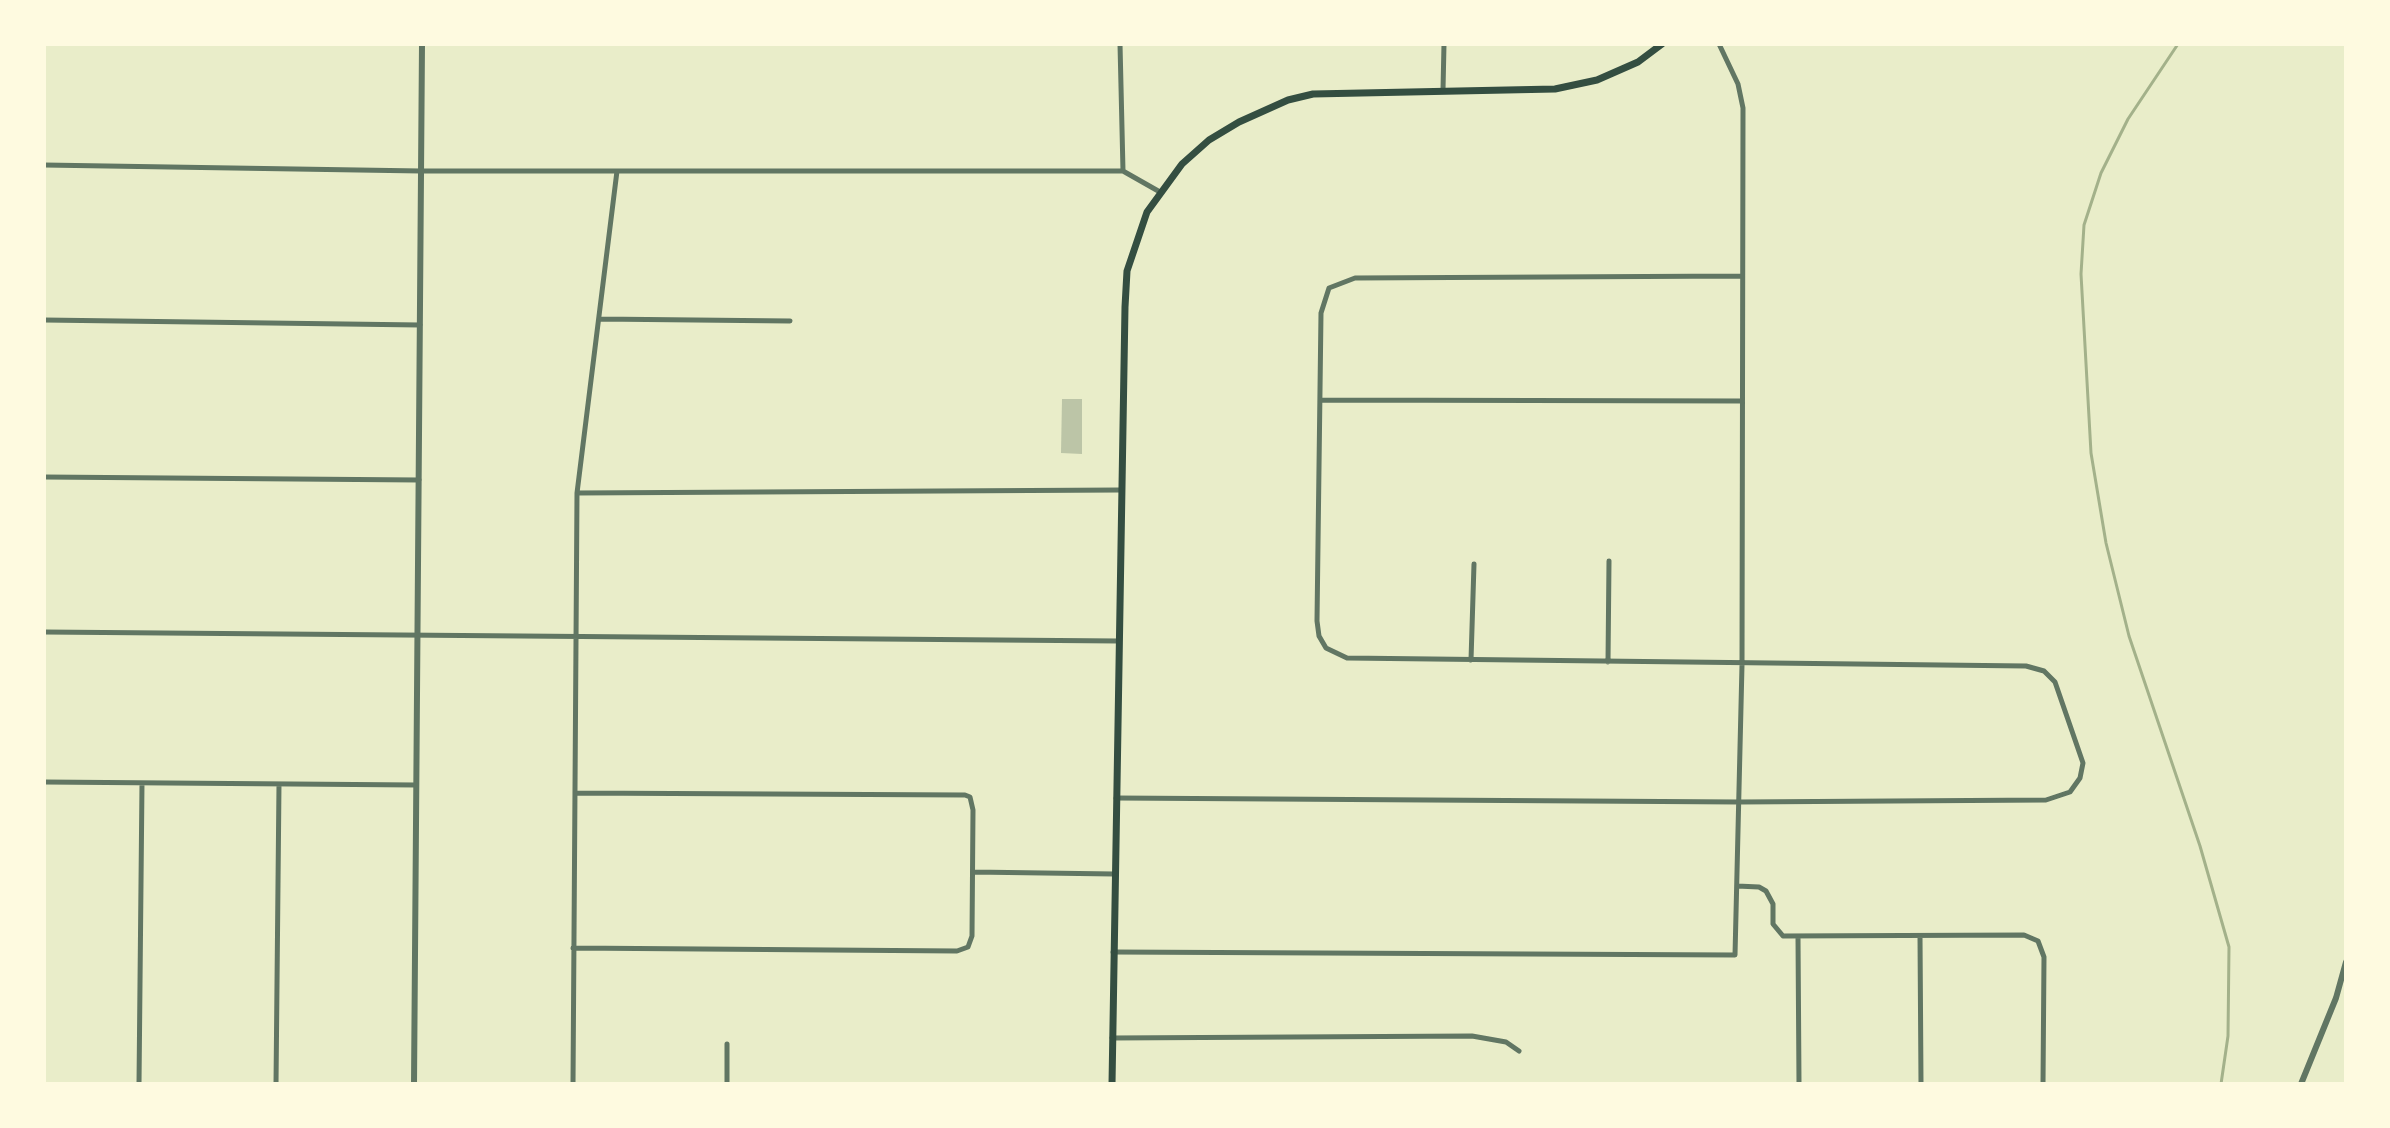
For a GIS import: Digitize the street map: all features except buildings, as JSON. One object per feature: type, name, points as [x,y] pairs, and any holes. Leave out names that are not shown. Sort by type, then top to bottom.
[{"type":"main road","points":[[1112,1084],[1120,490],[1127,271],[1136,236],[1160,192],[1182,164],[1209,140],[1239,122],[1288,100],[1313,94],[1555,89],[1597,80],[1638,62],[1662,44]]},
{"type":"street","points":[[414,1084],[422,44]]},
{"type":"street","points":[[1120,44],[1123,171]]},
{"type":"street","points":[[1443,90],[1444,44]]},
{"type":"street","points":[[1113,952],[1735,955],[1742,665],[1743,108],[1738,84],[1719,44]]},
{"type":"street","points":[[44,165],[421,171],[1123,171],[1160,192]]},
{"type":"street","points":[[573,1084],[577,493],[617,171]]},
{"type":"street","points":[[1115,798],[1739,802],[2046,800],[2070,792],[2080,778],[2083,763],[2055,682],[2036,668],[1347,658],[1326,648],[1317,621],[1321,313],[1329,288],[1355,278],[1741,276]]},
{"type":"street","points":[[599,319],[790,321]]},
{"type":"street","points":[[44,320],[420,325]]},
{"type":"street","points":[[1321,400],[1741,401]]},
{"type":"street","points":[[44,477],[419,480]]},
{"type":"street","points":[[577,493],[1120,490]]},
{"type":"street","points":[[1608,662],[1609,561]]},
{"type":"street","points":[[1471,660],[1474,564]]},
{"type":"street","points":[[44,632],[1118,641]]},
{"type":"street","points":[[44,782],[416,785]]},
{"type":"street","points":[[139,1084],[142,783]]},
{"type":"street","points":[[276,1084],[279,784]]},
{"type":"street","points":[[573,948],[957,951],[968,947],[972,936],[973,872],[973,810],[970,797],[575,793]]},
{"type":"street","points":[[973,872],[1114,874]]},
{"type":"street","points":[[1737,886],[1766,891],[1773,904],[1773,924],[1778,931],[1798,937],[2024,935],[2038,941],[2044,957],[2043,1084]]},
{"type":"street","points":[[1920,936],[1921,1084]]},
{"type":"street","points":[[1798,937],[1799,1084]]},
{"type":"street","points":[[2301,1084],[2346,962]]},
{"type":"street","points":[[1112,1038],[1472,1036],[1506,1042],[1519,1051]]},
{"type":"street","points":[[727,1044],[727,1084]]},
{"type":"waterway","points":[[2178,44],[2128,119],[2101,173],[2084,225],[2081,274],[2091,453],[2106,543],[2129,636],[2200,846],[2229,947],[2228,1036],[2221,1084]]}]
